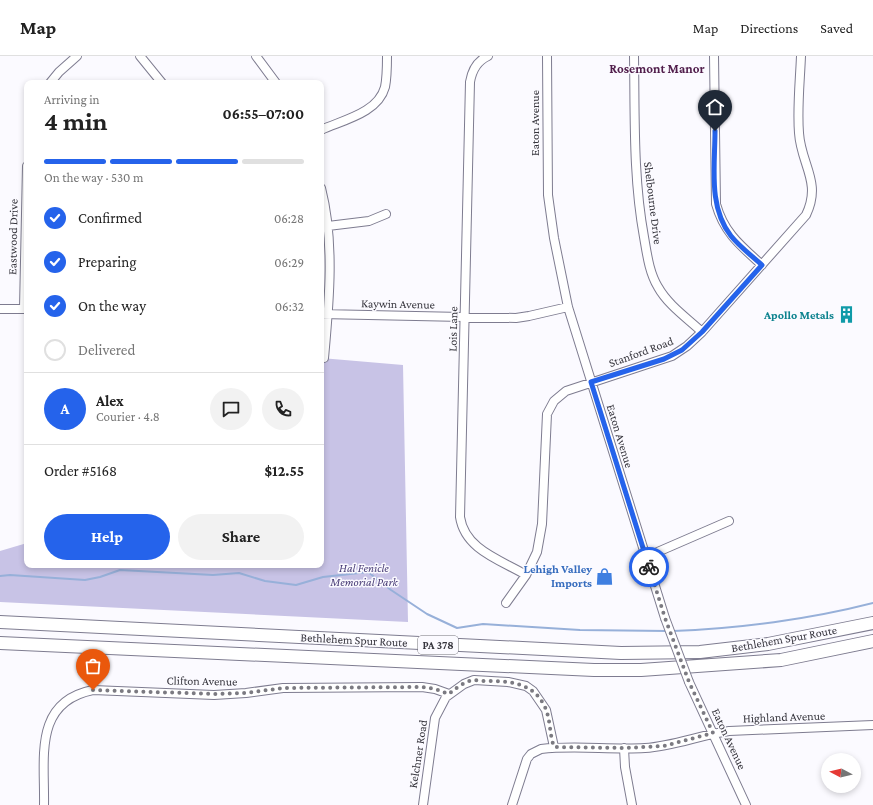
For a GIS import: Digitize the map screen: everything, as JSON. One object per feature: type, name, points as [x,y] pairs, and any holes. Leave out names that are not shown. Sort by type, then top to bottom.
[{"type":"highway","name":"Bethlehem Spur Route","points":[[0,622],[622,653],[700,652],[752,646],[873,623]]},
{"type":"highway","name":"Bethlehem Spur Route","points":[[0,644],[594,670],[641,670],[781,660],[873,642]]},
{"type":"street","points":[[53,80],[62,69],[77,56]]},
{"type":"street","points":[[140,56],[160,80]]},
{"type":"street","points":[[256,56],[274,80]]},
{"type":"street","points":[[324,129],[369,109],[378,101],[386,81],[387,56]]},
{"type":"street","name":"Lois Lane","points":[[488,56],[479,62],[474,68],[470,82],[461,524],[467,537],[477,547],[526,575]]},
{"type":"street","name":"Eaton Avenue","points":[[547,56],[548,195],[554,238],[568,307],[665,618],[689,682],[746,805]]},
{"type":"street","name":"Shelbourne Drive","points":[[634,56],[635,162],[640,212],[652,274],[657,286],[669,302],[702,332]]},
{"type":"street","points":[[714,56],[716,204],[724,226],[731,236],[762,265]]},
{"type":"street","name":"Stanford Road","points":[[506,603],[526,575],[537,552],[541,534],[547,414],[550,406],[558,396],[566,391],[672,356],[682,350],[702,332],[803,221],[812,199],[812,181],[803,154],[799,131],[801,56]]},
{"type":"street","points":[[324,204],[328,226],[324,314],[324,358]]},
{"type":"street","points":[[328,226],[369,221],[386,214]]},
{"type":"street","name":"Kaywin Avenue","points":[[324,314],[523,317],[568,307]]},
{"type":"street","points":[[0,309],[24,309]]},
{"type":"street","points":[[646,557],[729,521]]},
{"type":"street","name":"Kelchner Road","points":[[423,805],[435,718],[441,705],[449,694],[464,684],[474,680],[508,682],[526,686],[533,691],[543,704],[550,721],[554,747]]},
{"type":"street","name":"Clifton Avenue","points":[[44,805],[46,731],[54,713],[60,706],[67,700],[84,692],[93,690],[221,694],[283,688],[422,687],[435,689],[449,694]]},
{"type":"street","name":"Highland Avenue","points":[[512,805],[527,759],[536,751],[554,747],[624,748],[674,745],[713,733],[729,731],[873,725]]},
{"type":"street","points":[[624,748],[625,768],[632,805]]},
{"type":"green space","name":"Hal Fenicle Memorial Park","points":[[324,358],[403,365],[408,622],[0,602],[0,551],[24,544],[24,568],[324,568]]},
{"type":"waterway","points":[[0,576],[10,575],[85,580],[100,577],[120,570],[213,575],[239,573],[265,581],[296,585],[323,577],[368,572],[391,590],[427,614],[457,628],[483,624],[580,630],[667,631]]},
{"type":"waterway","points":[[673,631],[723,628],[774,622],[825,614],[873,603]]},
{"type":"way so far","points":[[93,690],[228,694],[304,687],[422,687],[442,690],[449,694],[456,688],[474,680],[508,682],[526,686],[533,691],[543,704],[551,726],[551,739],[554,747],[643,748],[674,745],[713,733],[689,682],[665,618],[649,567]]},
{"type":"place","name":"Apollo Metals","points":[[847,315]]},
{"type":"place","name":"Lehigh Valley Imports","points":[[605,576]]},
{"type":"district","name":"Rosemont Manor","points":[[657,68]]},
{"type":"route","points":[[649,567],[591,382],[664,359],[682,350],[702,332],[762,265],[731,236],[719,215],[715,192],[715,131]]}]
